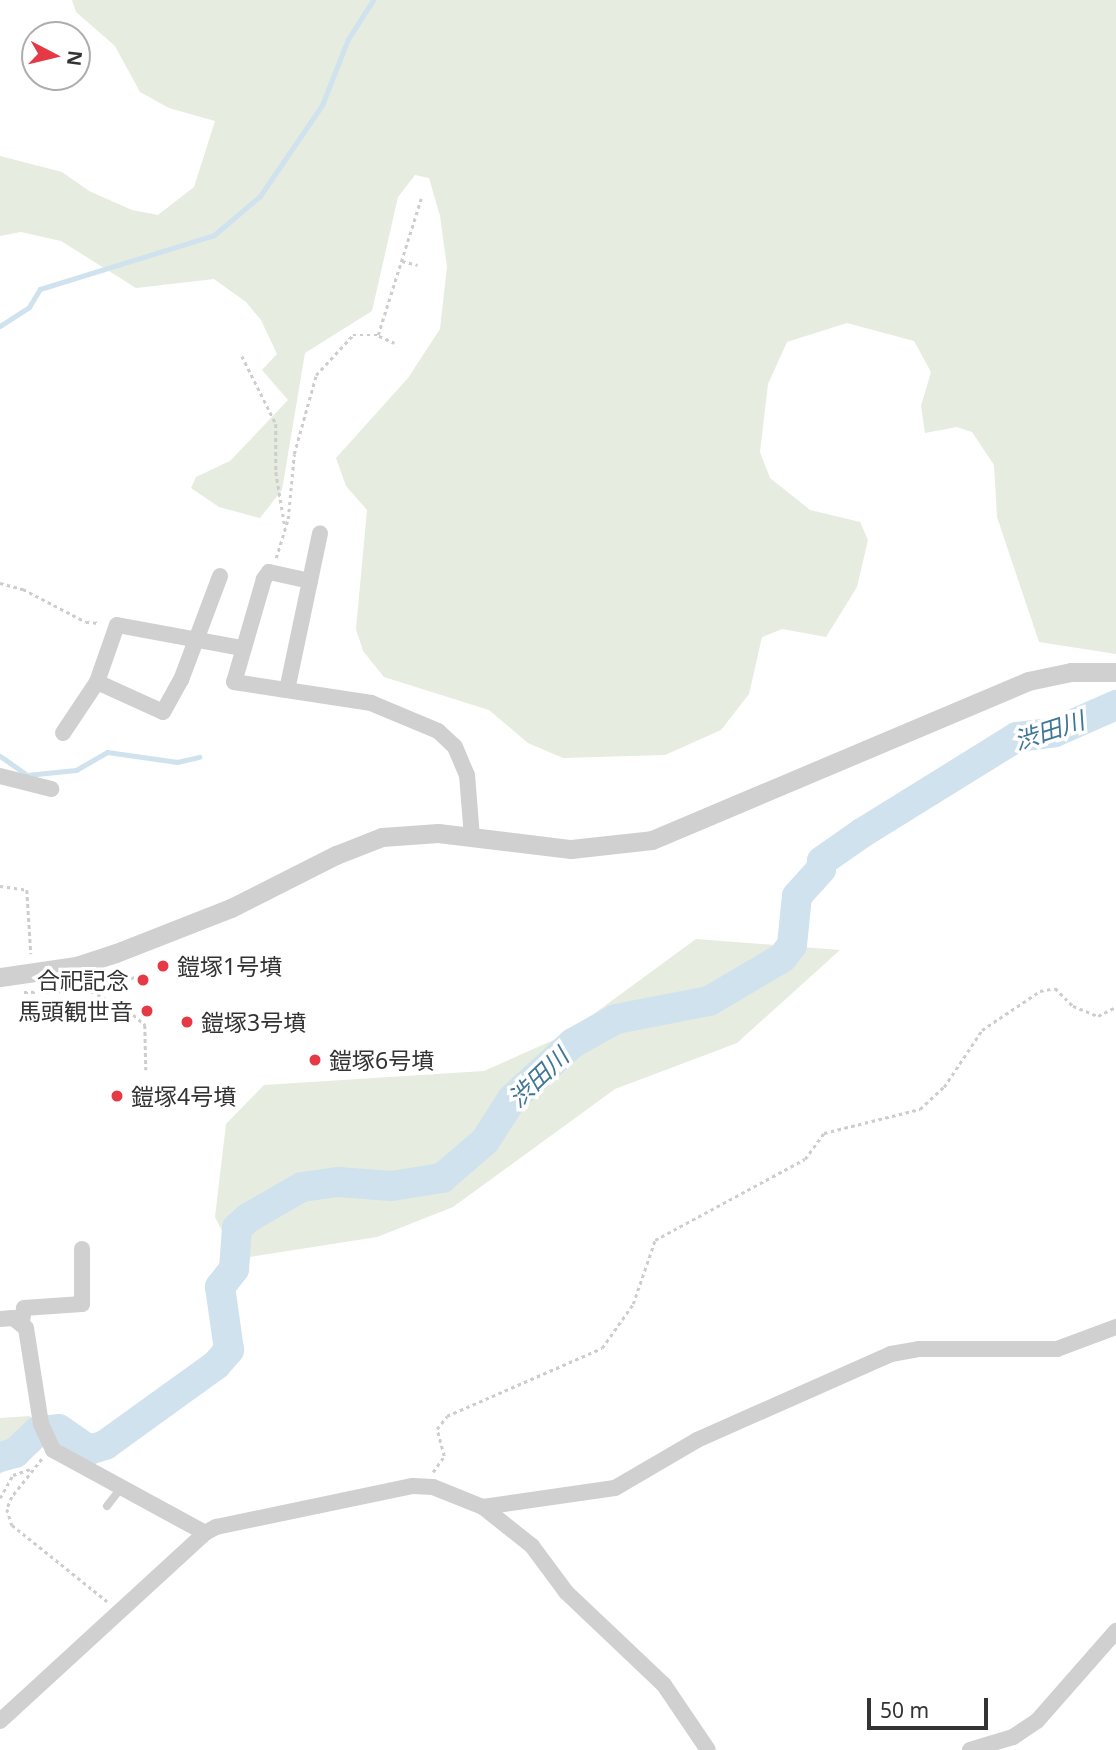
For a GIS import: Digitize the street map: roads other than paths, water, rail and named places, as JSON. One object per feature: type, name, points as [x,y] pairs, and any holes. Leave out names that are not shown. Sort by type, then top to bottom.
[{"type":"street","points":[[287,690],[320,533]]},
{"type":"street","points":[[310,581],[269,572],[241,648],[234,682],[371,703],[447,738],[467,775],[472,838]]},
{"type":"street","points":[[97,682],[163,712],[181,680],[220,576]]},
{"type":"street","points":[[63,733],[97,682],[117,625],[241,648]]},
{"type":"street","points":[[0,977],[27,980],[116,953],[231,908],[336,855],[382,837],[422,833],[571,849],[652,839],[1028,681],[1071,672],[1116,672]]},
{"type":"street","points":[[0,776],[51,789]]},
{"type":"street","points":[[82,1249],[89,1272],[82,1304],[24,1308],[22,1322],[32,1346],[46,1438],[121,1488],[205,1533]]},
{"type":"street","points":[[0,1319],[22,1322]]},
{"type":"street","points":[[483,1507],[615,1488],[697,1440],[891,1354],[919,1349],[1057,1349],[1116,1327]]},
{"type":"street","points":[[0,1721],[205,1533],[216,1527],[424,1486],[483,1507],[532,1546],[566,1592],[664,1685],[708,1750]]},
{"type":"street","points":[[970,1750],[1013,1737],[1037,1721],[1116,1631]]},
{"type":"street","points":[[1095,1654],[1116,1655]]},
{"type":"lane","points":[[107,1506],[121,1488]]},
{"type":"waterway","points":[[0,326],[29,307],[40,289],[214,235],[260,196],[322,105],[348,39],[373,0]]},
{"type":"waterway","name":"渋田川","points":[[0,1457],[15,1453],[38,1431],[59,1429],[89,1450],[105,1445],[216,1365],[229,1350],[220,1287],[234,1269],[237,1228],[248,1218],[302,1187],[338,1182],[392,1186],[442,1178],[485,1141],[512,1099],[573,1043],[616,1019],[709,1001],[782,958],[792,945],[797,896],[821,869],[822,861],[862,833],[1017,737],[1055,732],[1116,705]]},
{"type":"waterway","points":[[0,756],[27,775],[76,770],[107,752],[177,762],[199,757]]},
{"type":"place","name":"鎧塚1号墳","points":[[163,966]]},
{"type":"place","name":"合祀記念","points":[[143,980]]},
{"type":"place","name":"馬頭観世音","points":[[147,1011]]},
{"type":"place","name":"鎧塚3号墳","points":[[187,1022]]},
{"type":"place","name":"鎧塚6号墳","points":[[315,1060]]},
{"type":"place","name":"鎧塚4号墳","points":[[117,1096]]}]
